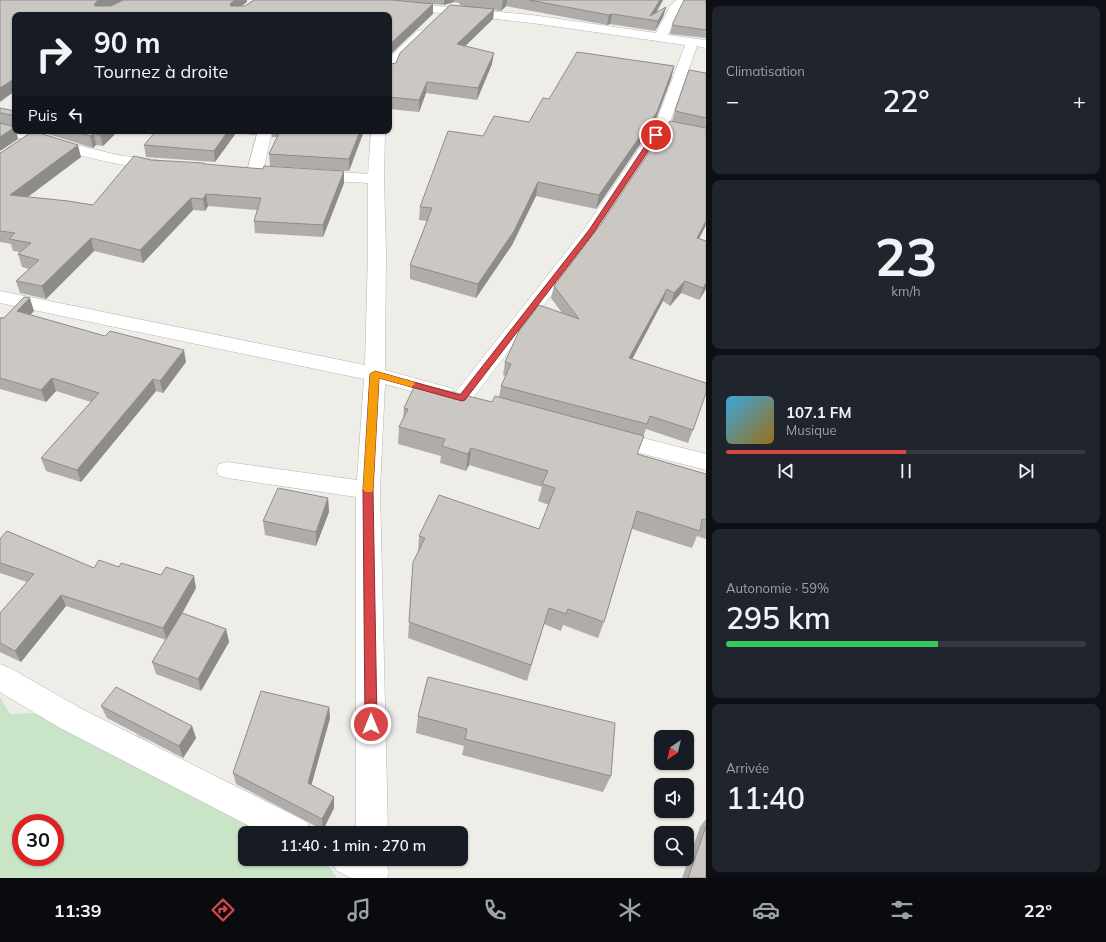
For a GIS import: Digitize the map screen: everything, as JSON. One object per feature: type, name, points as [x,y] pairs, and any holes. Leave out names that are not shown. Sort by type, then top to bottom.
[{"type":"street","points":[[0,297],[17,309],[375,374],[470,400],[591,231],[669,127],[699,43],[532,19],[395,5],[407,0]]},
{"type":"street","points":[[392,62],[446,10],[464,0]]},
{"type":"street","points":[[660,38],[676,6],[682,0]]},
{"type":"street","points":[[0,129],[12,131]]},
{"type":"street","points":[[16,148],[37,134],[94,154],[153,165],[177,166]]},
{"type":"street","points":[[239,170],[262,171],[265,134]]},
{"type":"street","points":[[372,826],[368,490],[375,374],[377,253],[376,179],[378,134]]},
{"type":"street","points":[[300,174],[376,179]]},
{"type":"street","points":[[593,432],[706,462]]},
{"type":"street","points":[[227,470],[368,490]]},
{"type":"street","points":[[0,677],[70,718],[282,826]]},
{"type":"green space","points":[[0,697],[10,714],[35,713],[119,745],[139,733],[179,769],[275,807],[305,826],[238,826],[238,866],[329,866],[337,878],[0,878]]},
{"type":"building","points":[[0,0],[100,0],[94,5],[96,6],[111,6],[124,0],[235,0],[230,4],[231,6],[245,6],[254,0],[392,0],[433,4],[392,42],[392,12],[12,12],[12,80],[0,88]]},
{"type":"building","points":[[529,0],[660,0],[650,16],[666,7],[658,21],[612,14],[609,15]]},
{"type":"building","points":[[684,0],[706,0],[706,30],[672,25]]},
{"type":"building","points":[[450,5],[494,9],[457,44],[494,53],[478,88],[427,82],[419,100],[392,97],[392,64],[396,63],[400,53]]},
{"type":"building","points":[[577,52],[674,66],[657,112],[599,195],[538,182],[514,231],[478,284],[410,265],[432,208],[420,207],[448,131],[483,136],[494,116],[529,122],[543,98],[549,99]]},
{"type":"building","points":[[689,70],[706,73],[706,118],[675,111]]},
{"type":"building","points":[[0,108],[12,110],[12,115],[0,113]]},
{"type":"building","points":[[670,121],[706,128],[706,221],[697,238],[706,241],[706,283],[703,288],[685,281],[674,293],[667,289],[629,358],[706,383],[706,393],[693,430],[650,416],[647,424],[501,386],[511,364],[505,362],[519,331],[539,305],[579,319],[554,286],[601,224]]},
{"type":"building","points":[[0,123],[12,126],[12,129],[0,137]]},
{"type":"building","points":[[28,134],[43,134],[78,145],[10,195],[93,205],[134,156],[151,160],[204,163],[263,169],[264,166],[344,171],[323,225],[254,221],[261,198],[206,194],[203,199],[191,198],[140,250],[91,238],[42,286],[16,281],[39,260],[18,254],[31,243],[9,239],[15,233],[0,231],[0,153]]},
{"type":"building","points":[[83,134],[94,134],[90,136]]},
{"type":"building","points":[[153,134],[226,134],[214,151],[144,145]]},
{"type":"building","points":[[279,134],[359,134],[349,159],[269,154]]},
{"type":"building","points":[[24,297],[30,298],[17,311],[105,336],[110,331],[184,350],[160,381],[153,379],[77,470],[41,458],[99,393],[52,378],[41,390],[0,378],[0,318],[4,318]]},
{"type":"building","points":[[416,383],[492,402],[495,396],[644,436],[637,454],[706,474],[706,520],[702,519],[700,531],[637,511],[604,622],[568,609],[566,614],[549,608],[531,665],[409,622],[413,562],[425,538],[419,536],[439,495],[539,529],[555,488],[542,484],[548,471],[471,448],[468,454],[442,446],[445,439],[399,427],[408,409],[404,408]]},
{"type":"building","points":[[278,488],[328,498],[316,532],[263,521]]},
{"type":"building","points":[[7,531],[94,568],[99,560],[119,567],[121,563],[161,575],[166,567],[194,576],[163,628],[61,595],[15,651],[0,643],[0,613],[34,574],[0,563],[0,539]]},
{"type":"building","points":[[182,613],[226,629],[198,679],[152,662]]},
{"type":"building","points":[[428,677],[615,723],[611,776],[465,739],[467,729],[418,716]]},
{"type":"building","points":[[116,687],[192,726],[179,746],[101,706]]},
{"type":"building","points":[[261,691],[329,707],[308,783],[334,797],[322,819],[233,773]]},
{"type":"building","points":[[706,826],[706,878],[688,878],[692,866],[694,866],[694,861]]},
{"type":"slow traffic","points":[[368,489],[375,374],[411,384]]},
{"type":"route","points":[[371,724],[368,490],[375,374],[462,398],[591,231],[656,135]]}]
